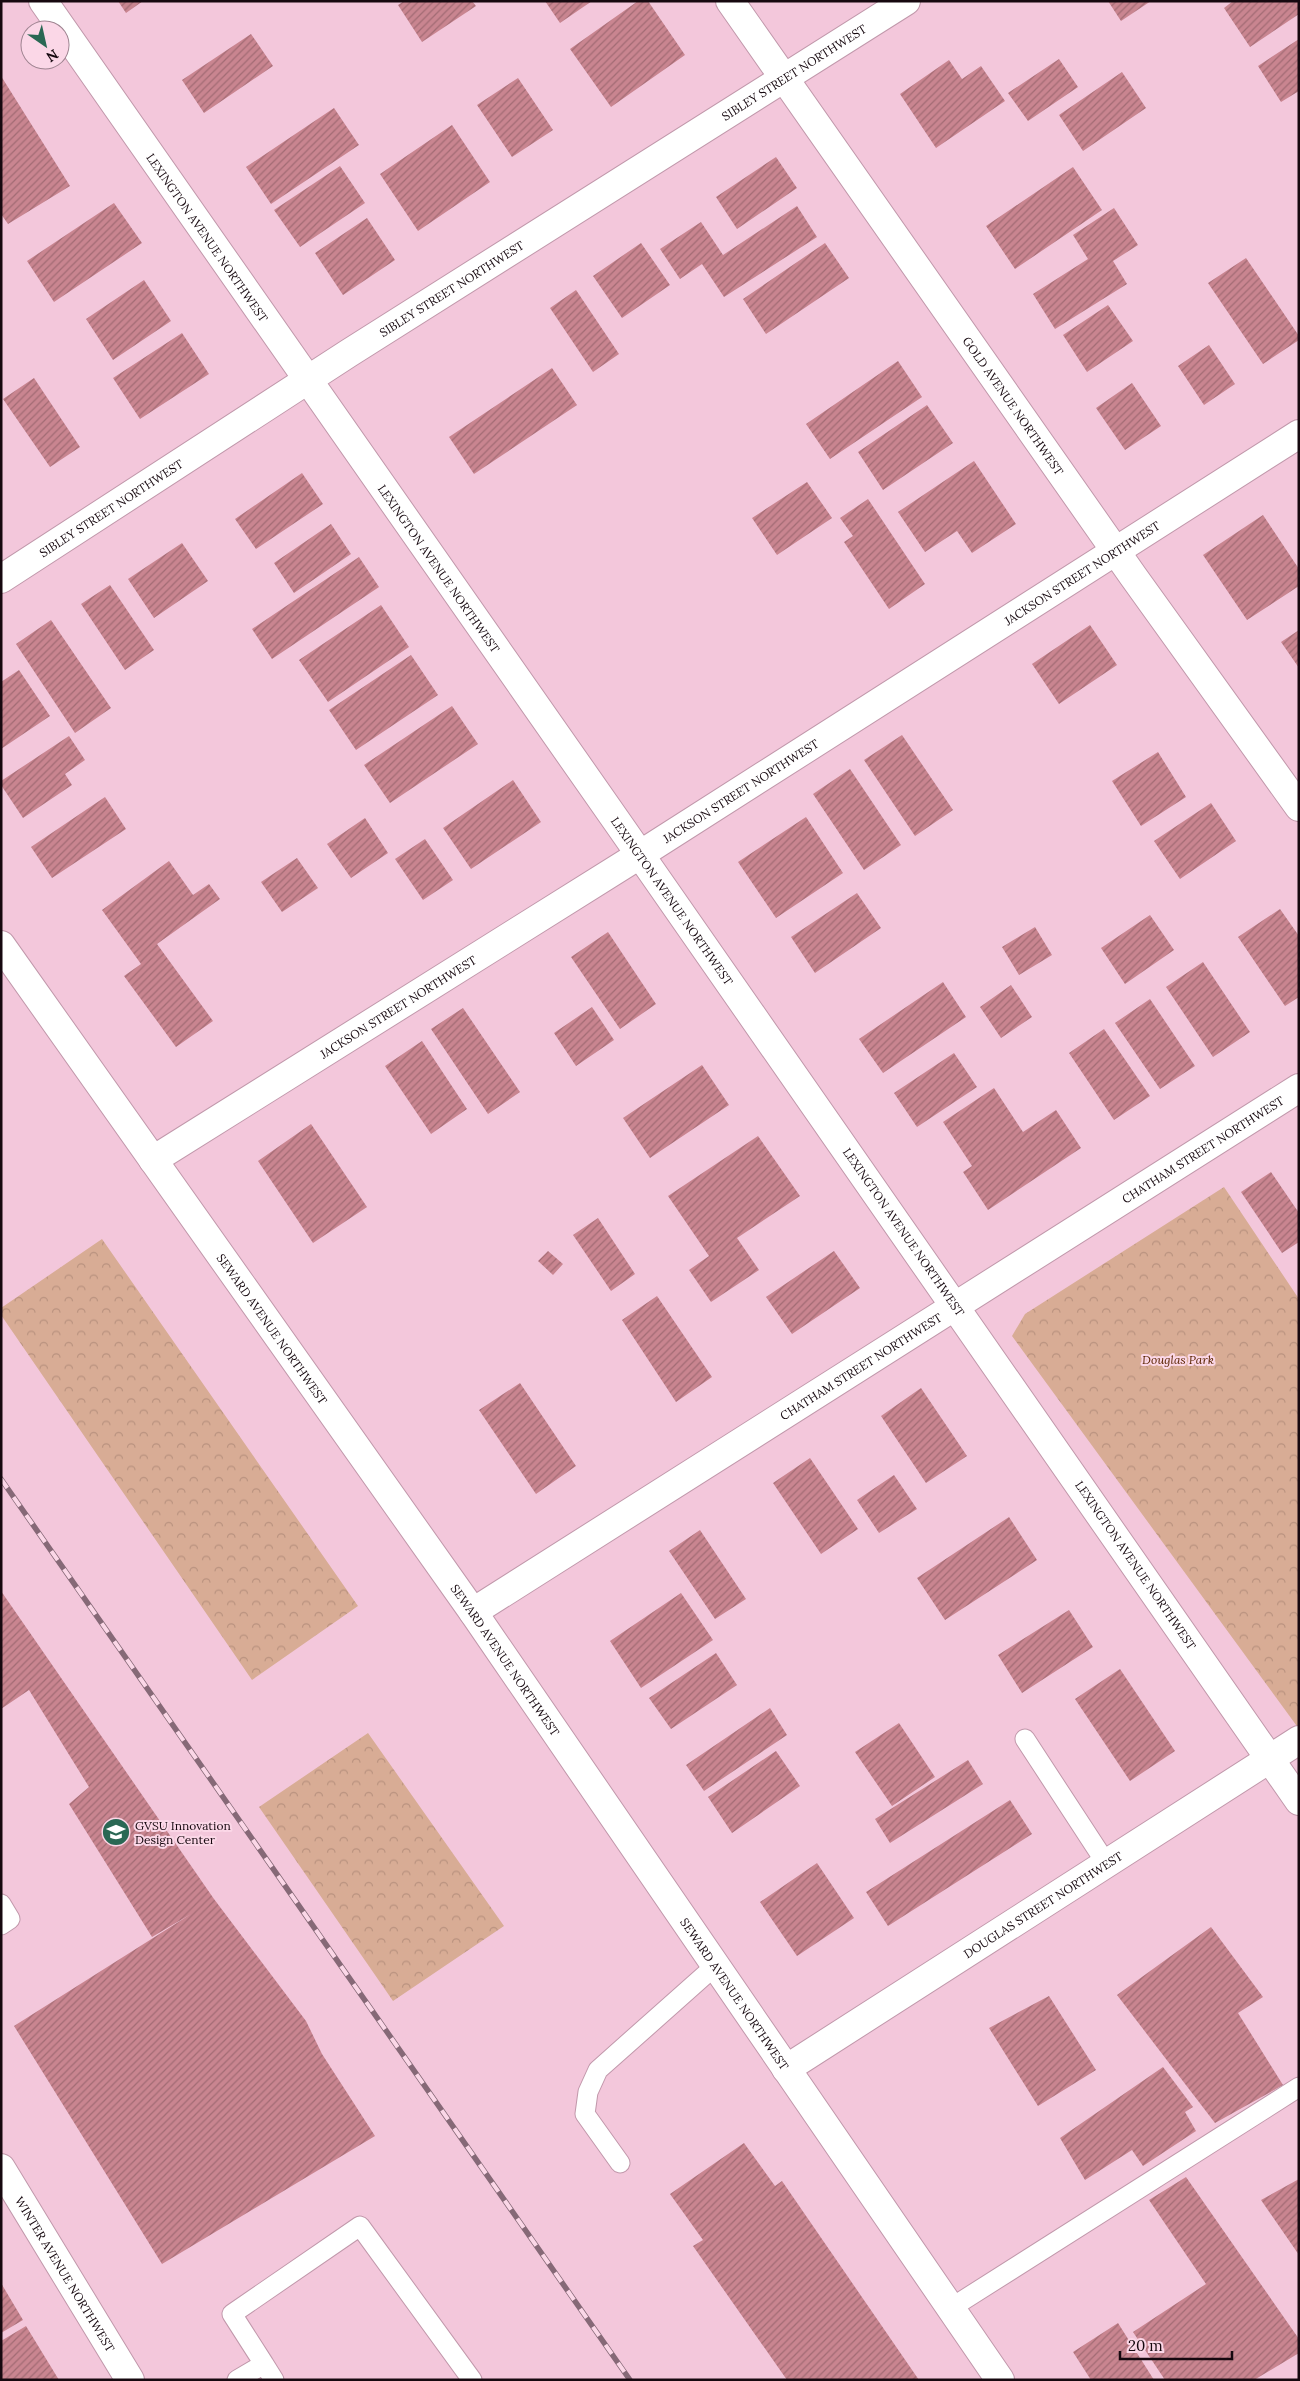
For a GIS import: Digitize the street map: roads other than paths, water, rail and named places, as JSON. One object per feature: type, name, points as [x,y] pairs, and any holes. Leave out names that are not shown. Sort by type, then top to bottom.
[{"type":"street","name":"LEXINGTON AVENUE NORTHWEST","points":[[43,1],[306,381],[641,854],[1299,1801]]},
{"type":"street","name":"GOLD AVENUE NORTHWEST","points":[[730,1],[1299,807]]},
{"type":"street","name":"SIBLEY STREET NORTHWEST","points":[[1,579],[306,381],[906,1]]},
{"type":"street","name":"JACKSON STREET NORTHWEST","points":[[153,1160],[641,854],[1299,434]]},
{"type":"street","name":"SEWARD AVENUE NORTHWEST","points":[[1,945],[473,1612],[1000,2380]]},
{"type":"street","name":"CHATHAM STREET NORTHWEST","points":[[473,1612],[1299,1088]]},
{"type":"street","name":"DOUGLAS STREET NORTHWEST","points":[[786,2070],[1299,1740]]},
{"type":"street","name":"WINTER AVENUE NORTHWEST","points":[[1,2168],[130,2380]]},
{"type":"lane","points":[[1025,1739],[1106,1863]]},
{"type":"lane","points":[[1,1904],[10,1919],[1,1924]]},
{"type":"lane","points":[[620,2163],[585,2114],[588,2092],[598,2070],[715,1966]]},
{"type":"lane","points":[[951,2308],[1299,2087]]},
{"type":"lane","points":[[274,2380],[232,2314],[360,2226],[472,2380]]},
{"type":"lane","points":[[238,2380],[264,2364]]},
{"type":"railway","points":[[1,1479],[630,2380]]},
{"type":"place","name":"GVSU Innovation Design Center","points":[[116,1832]]},
{"type":"park label","name":"Douglas Park","points":[[1178,1359]]}]
